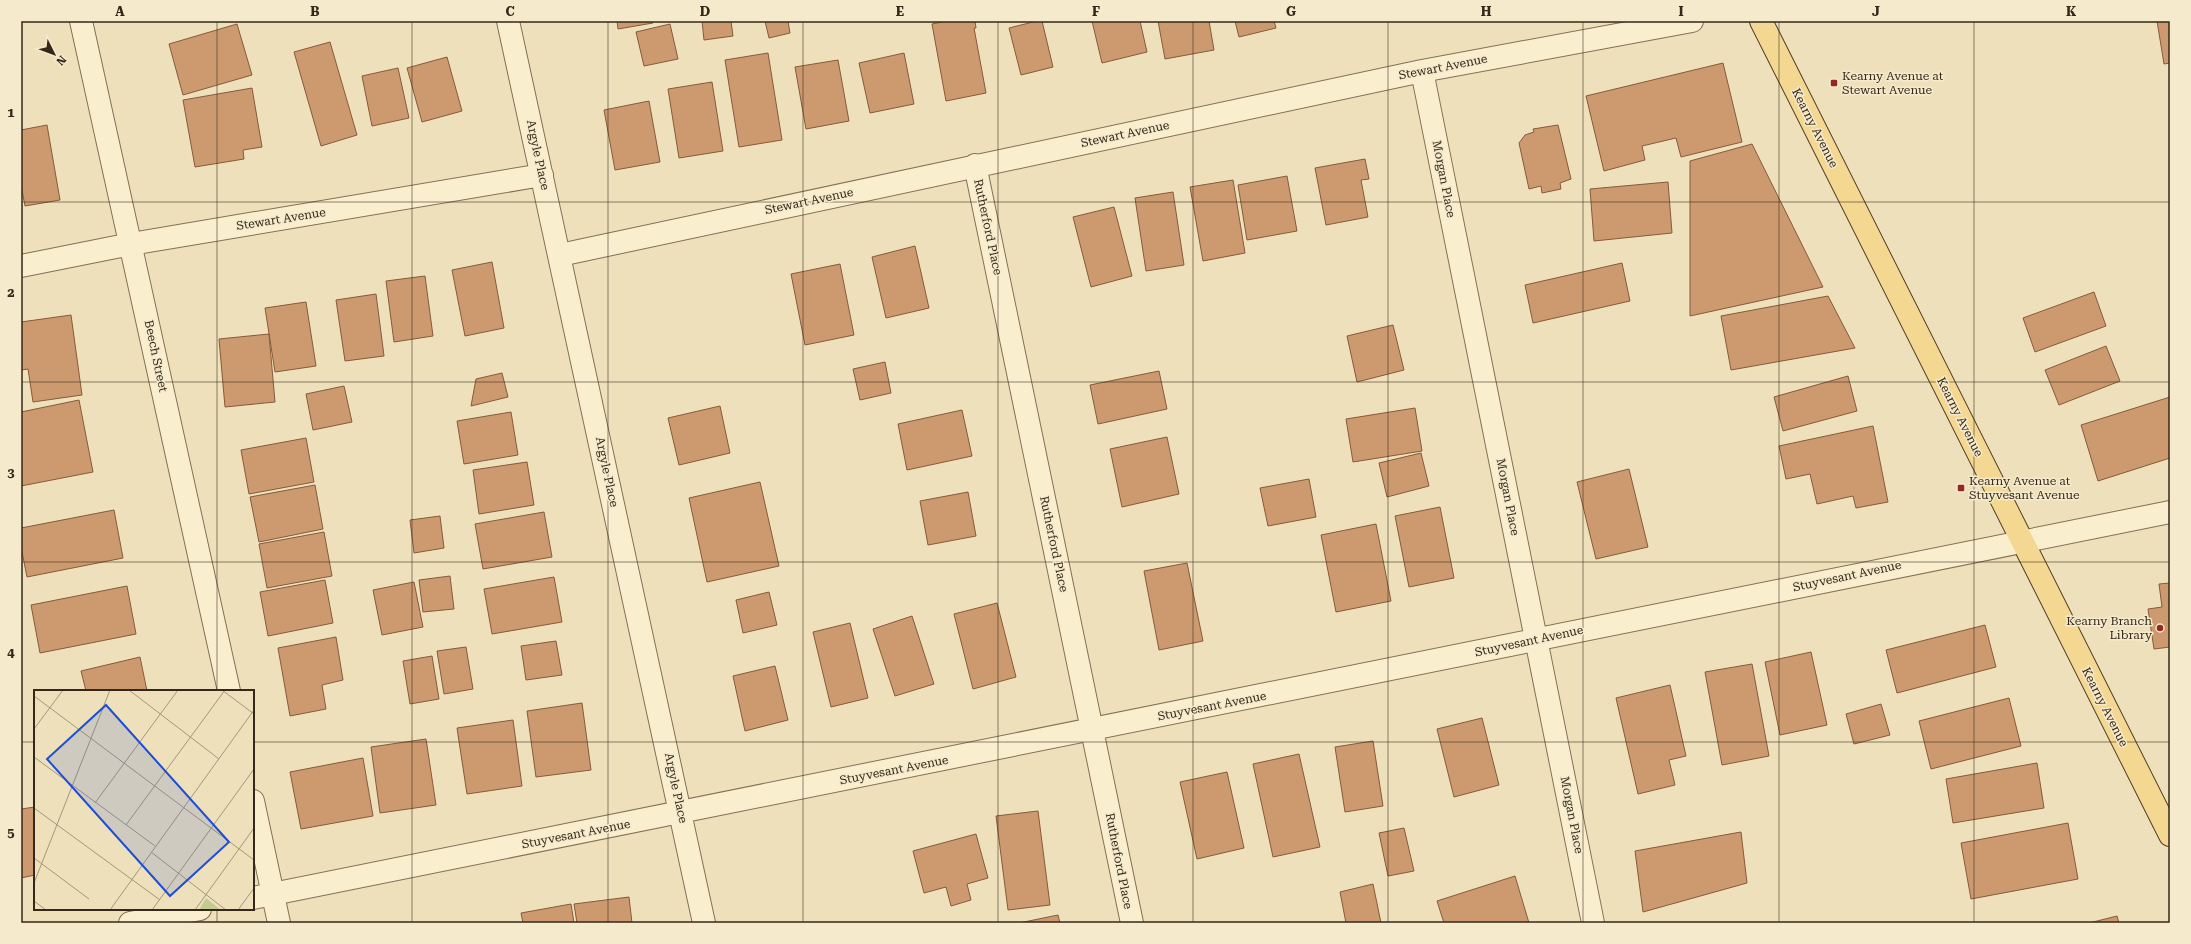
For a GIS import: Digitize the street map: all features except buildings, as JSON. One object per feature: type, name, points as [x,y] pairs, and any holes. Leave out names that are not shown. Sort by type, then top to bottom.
[{"type":"main road","name":"Kearny Avenue","points":[[1761,21],[2170,835]]},
{"type":"street","name":"Beech Street","points":[[81,21],[229,690]]},
{"type":"street","name":"Argyle Place","points":[[508,21],[682,813],[704,923]]},
{"type":"street","name":"Stewart Avenue","points":[[560,255],[1422,71],[1692,21]]},
{"type":"street","name":"Morgan Place","points":[[1422,71],[1594,923]]},
{"type":"street","name":"Rutherford Place","points":[[975,166],[1132,923]]},
{"type":"street","name":"Stewart Avenue","points":[[21,266],[131,244],[542,175]]},
{"type":"street","name":"Stuyvesant Avenue","points":[[263,896],[682,813],[2170,512]]},
{"type":"street","points":[[254,810],[263,896],[279,923]]},
{"type":"street","points":[[130,923],[195,910]]},
{"type":"place","name":"Kearny Avenue at Stewart Avenue","points":[[1834,83]]},
{"type":"place","name":"Kearny Avenue at Stuyvesant Avenue","points":[[1961,488]]},
{"type":"place","name":"Kearny Branch Library","points":[[2160,628]]}]
